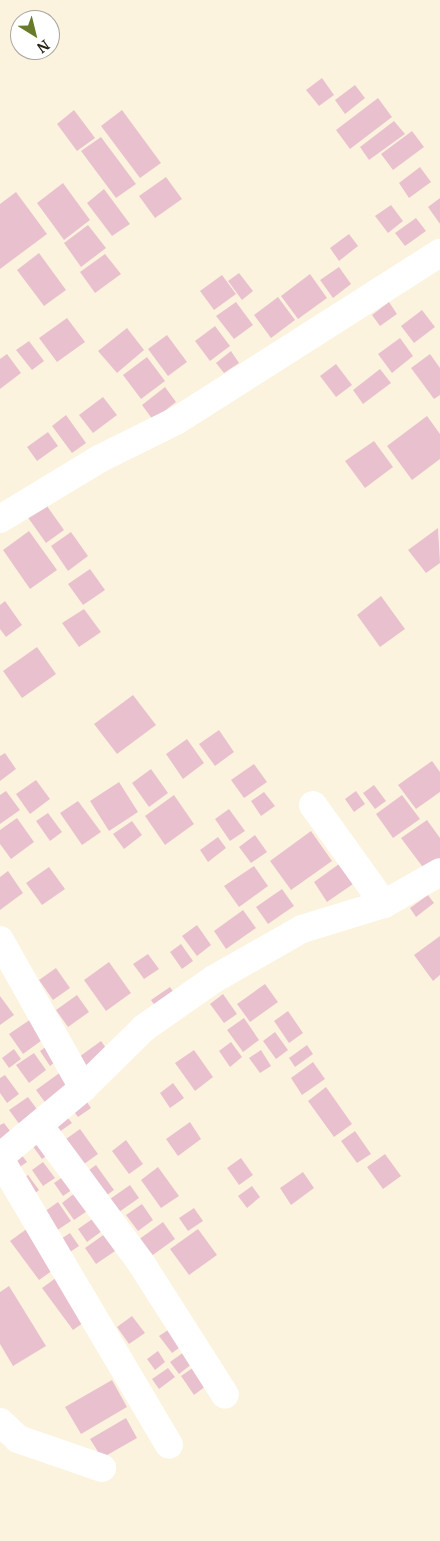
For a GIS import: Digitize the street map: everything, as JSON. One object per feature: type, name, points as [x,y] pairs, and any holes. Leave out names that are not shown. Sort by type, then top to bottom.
[{"type":"street","points":[[0,519],[99,459],[176,421],[440,254]]},
{"type":"street","points":[[312,805],[384,904]]},
{"type":"street","points":[[170,1445],[0,1158],[83,1088],[144,1028],[214,979],[302,929],[384,904],[440,872]]},
{"type":"street","points":[[0,940],[83,1088]]},
{"type":"street","points":[[39,1125],[141,1262],[225,1395]]},
{"type":"street","points":[[0,1422],[18,1439],[102,1468]]},
{"type":"building","points":[[322,78],[334,95],[319,106],[306,90]]},
{"type":"building","points":[[355,85],[365,98],[345,114],[335,100]]},
{"type":"building","points":[[378,98],[392,117],[350,149],[336,130]]},
{"type":"building","points":[[74,110],[95,138],[77,151],[57,124]]},
{"type":"building","points":[[122,110],[161,163],[140,178],[101,126]]},
{"type":"building","points":[[394,121],[405,134],[369,160],[360,147]]},
{"type":"building","points":[[412,131],[424,147],[393,170],[381,154]]},
{"type":"building","points":[[101,137],[136,184],[116,198],[81,151]]},
{"type":"building","points":[[420,167],[431,182],[409,198],[399,183]]},
{"type":"building","points":[[166,177],[182,199],[155,218],[139,196]]},
{"type":"building","points":[[63,183],[90,220],[64,240],[37,203]]},
{"type":"building","points":[[104,189],[130,224],[112,236],[87,203]]},
{"type":"building","points":[[16,192],[47,234],[0,269],[0,204]]},
{"type":"building","points":[[440,198],[440,224],[428,207]]},
{"type":"building","points":[[391,205],[403,221],[388,233],[375,216]]},
{"type":"building","points":[[416,218],[426,231],[405,246],[395,233]]},
{"type":"building","points":[[88,225],[106,248],[81,267],[64,243]]},
{"type":"building","points":[[349,234],[358,246],[339,261],[330,248]]},
{"type":"building","points":[[39,253],[66,290],[44,306],[17,270]]},
{"type":"building","points":[[105,254],[121,274],[95,293],[80,272]]},
{"type":"building","points":[[339,267],[351,284],[333,298],[320,280]]},
{"type":"building","points":[[239,273],[253,291],[242,300],[228,281]]},
{"type":"building","points":[[310,274],[327,298],[298,319],[281,296]]},
{"type":"building","points":[[222,275],[236,294],[214,310],[200,291]]},
{"type":"building","points":[[278,297],[295,320],[271,338],[254,315]]},
{"type":"building","points":[[236,302],[253,325],[234,339],[216,316]]},
{"type":"building","points":[[389,302],[397,314],[380,326],[372,315]]},
{"type":"building","points":[[422,310],[435,327],[414,343],[401,326]]},
{"type":"building","points":[[67,318],[85,342],[57,362],[39,338]]},
{"type":"building","points":[[215,326],[230,346],[210,361],[195,341]]},
{"type":"building","points":[[127,328],[144,350],[117,373],[98,351]]},
{"type":"building","points":[[167,335],[187,362],[168,376],[148,349]]},
{"type":"building","points":[[400,338],[413,356],[392,373],[378,354]]},
{"type":"building","points":[[29,341],[44,361],[32,370],[16,350]]},
{"type":"building","points":[[231,351],[239,363],[224,373],[216,363]]},
{"type":"building","points":[[7,354],[21,373],[0,389],[0,359]]},
{"type":"building","points":[[430,354],[440,368],[440,395],[434,399],[411,368]]},
{"type":"building","points":[[147,357],[165,381],[141,399],[123,375]]},
{"type":"building","points":[[336,364],[352,385],[336,397],[320,376]]},
{"type":"building","points":[[380,369],[391,383],[363,404],[353,390]]},
{"type":"building","points":[[165,387],[176,402],[153,420],[142,405]]},
{"type":"building","points":[[103,397],[117,415],[93,433],[79,415]]},
{"type":"building","points":[[66,415],[86,443],[72,453],[52,426]]},
{"type":"building","points":[[427,416],[440,434],[440,459],[412,480],[387,446]]},
{"type":"building","points":[[48,432],[58,446],[37,461],[27,447]]},
{"type":"building","points":[[374,441],[393,467],[365,488],[345,461]]},
{"type":"building","points":[[42,499],[64,530],[46,543],[24,512]]},
{"type":"building","points":[[438,528],[440,563],[426,573],[408,550]]},
{"type":"building","points":[[29,531],[57,570],[30,589],[3,550]]},
{"type":"building","points":[[71,532],[88,556],[68,571],[51,546]]},
{"type":"building","points":[[90,569],[105,590],[83,605],[68,584]]},
{"type":"building","points":[[381,596],[405,629],[380,647],[357,615]]},
{"type":"building","points":[[5,601],[22,625],[6,637],[0,629],[0,605]]},
{"type":"building","points":[[84,609],[101,632],[79,647],[62,623]]},
{"type":"building","points":[[37,647],[56,674],[22,698],[3,671]]},
{"type":"building","points":[[133,695],[156,725],[117,754],[94,724]]},
{"type":"building","points":[[219,730],[234,752],[215,766],[199,744]]},
{"type":"building","points":[[187,739],[204,763],[183,779],[166,754]]},
{"type":"building","points":[[5,753],[16,769],[0,781],[0,756]]},
{"type":"building","points":[[432,761],[440,772],[440,792],[416,809],[398,785]]},
{"type":"building","points":[[254,764],[267,782],[244,798],[231,780]]},
{"type":"building","points":[[151,769],[168,793],[149,807],[132,783]]},
{"type":"building","points":[[36,780],[50,799],[30,814],[16,794]]},
{"type":"building","points":[[119,782],[138,812],[109,831],[90,801]]},
{"type":"building","points":[[374,785],[386,801],[375,809],[363,793]]},
{"type":"building","points":[[6,791],[20,810],[0,824],[0,795]]},
{"type":"building","points":[[356,791],[365,804],[354,812],[345,799]]},
{"type":"building","points":[[264,792],[275,806],[261,816],[251,801]]},
{"type":"building","points":[[174,795],[194,824],[165,845],[145,816]]},
{"type":"building","points":[[402,795],[420,819],[393,838],[376,814]]},
{"type":"building","points":[[78,801],[101,832],[82,845],[60,813]]},
{"type":"building","points":[[229,809],[245,831],[230,841],[215,819]]},
{"type":"building","points":[[48,813],[62,832],[50,841],[36,821]]},
{"type":"building","points":[[17,818],[34,842],[11,859],[0,844],[0,830]]},
{"type":"building","points":[[427,820],[440,838],[440,860],[425,870],[401,838]]},
{"type":"building","points":[[132,821],[142,835],[124,849],[113,834]]},
{"type":"building","points":[[311,831],[332,861],[291,890],[270,861]]},
{"type":"building","points":[[255,835],[267,852],[251,863],[239,847]]},
{"type":"building","points":[[218,837],[226,848],[208,862],[200,850]]},
{"type":"building","points":[[339,864],[353,884],[327,902],[314,882]]},
{"type":"building","points":[[254,866],[268,886],[239,907],[224,886]]},
{"type":"building","points":[[49,867],[65,889],[42,905],[26,883]]},
{"type":"building","points":[[8,871],[23,893],[0,910],[0,877]]},
{"type":"building","points":[[282,889],[294,906],[268,924],[256,907]]},
{"type":"building","points":[[428,895],[434,903],[416,917],[410,908]]},
{"type":"building","points":[[243,910],[256,928],[226,949],[214,931]]},
{"type":"building","points":[[197,925],[211,945],[197,956],[182,936]]},
{"type":"building","points":[[440,936],[440,975],[433,981],[414,955]]},
{"type":"building","points":[[181,944],[193,961],[182,969],[170,952]]},
{"type":"building","points":[[148,954],[159,969],[144,979],[133,964]]},
{"type":"building","points":[[109,962],[131,993],[106,1011],[84,980]]},
{"type":"building","points":[[56,968],[70,988],[53,1000],[39,980]]},
{"type":"building","points":[[265,984],[278,1002],[250,1022],[237,1004]]},
{"type":"building","points":[[170,987],[177,997],[158,1010],[151,1000]]},
{"type":"building","points":[[223,994],[237,1014],[224,1023],[210,1004]]},
{"type":"building","points":[[77,995],[89,1012],[68,1027],[56,1010]]},
{"type":"building","points":[[0,996],[14,1015],[0,1025]]},
{"type":"building","points":[[288,1011],[303,1033],[289,1043],[274,1021]]},
{"type":"building","points":[[244,1018],[259,1040],[243,1052],[227,1030]]},
{"type":"building","points":[[31,1019],[45,1038],[23,1054],[9,1034]]},
{"type":"building","points":[[275,1032],[288,1050],[276,1059],[263,1041]]},
{"type":"building","points":[[101,1041],[113,1058],[85,1078],[72,1062]]},
{"type":"building","points":[[231,1042],[242,1057],[230,1067],[219,1051]]},
{"type":"building","points":[[50,1044],[60,1058],[50,1066],[40,1051]]},
{"type":"building","points":[[307,1045],[313,1054],[295,1067],[289,1058]]},
{"type":"building","points":[[14,1049],[21,1059],[9,1068],[2,1058]]},
{"type":"building","points":[[194,1050],[213,1077],[195,1091],[175,1063]]},
{"type":"building","points":[[261,1050],[271,1066],[260,1073],[249,1058]]},
{"type":"building","points":[[34,1053],[46,1070],[29,1083],[16,1065]]},
{"type":"building","points":[[313,1062],[325,1079],[302,1095],[291,1078]]},
{"type":"building","points":[[65,1069],[76,1084],[47,1105],[36,1090]]},
{"type":"building","points":[[5,1075],[19,1094],[7,1103],[0,1093],[0,1078]]},
{"type":"building","points":[[173,1083],[184,1098],[170,1108],[160,1093]]},
{"type":"building","points":[[326,1087],[352,1124],[334,1137],[308,1101]]},
{"type":"building","points":[[83,1096],[91,1108],[78,1117],[70,1106]]},
{"type":"building","points":[[28,1097],[39,1112],[20,1125],[9,1110]]},
{"type":"building","points":[[63,1112],[72,1123],[55,1135],[47,1123]]},
{"type":"building","points":[[190,1122],[201,1139],[178,1156],[166,1139]]},
{"type":"building","points":[[4,1123],[14,1136],[0,1146],[0,1125]]},
{"type":"building","points":[[80,1129],[98,1154],[77,1169],[59,1144]]},
{"type":"building","points":[[355,1131],[371,1154],[357,1163],[341,1141]]},
{"type":"building","points":[[126,1140],[143,1164],[129,1174],[112,1151]]},
{"type":"building","points":[[29,1141],[54,1151],[42,1159]]},
{"type":"building","points":[[18,1150],[27,1162],[14,1171]]},
{"type":"building","points":[[385,1154],[401,1176],[383,1189],[367,1167]]},
{"type":"building","points":[[241,1158],[253,1175],[239,1185],[227,1168]]},
{"type":"building","points":[[43,1162],[55,1178],[43,1186],[32,1170]]},
{"type":"building","points":[[96,1165],[114,1190],[100,1200],[82,1175]]},
{"type":"building","points":[[158,1167],[179,1196],[161,1208],[141,1180]]},
{"type":"building","points":[[70,1172],[79,1185],[63,1196],[54,1183]]},
{"type":"building","points":[[303,1172],[314,1188],[291,1205],[280,1188]]},
{"type":"building","points":[[28,1175],[39,1190],[30,1197],[19,1182]]},
{"type":"building","points":[[130,1185],[139,1198],[119,1212],[110,1199]]},
{"type":"building","points":[[252,1186],[260,1197],[247,1208],[238,1196]]},
{"type":"building","points":[[80,1189],[93,1207],[74,1220],[62,1203]]},
{"type":"building","points":[[58,1202],[71,1221],[50,1235],[37,1217]]},
{"type":"building","points":[[142,1204],[153,1220],[138,1231],[126,1215]]},
{"type":"building","points":[[194,1208],[203,1221],[188,1231],[179,1218]]},
{"type":"building","points":[[98,1215],[106,1228],[87,1242],[78,1229]]},
{"type":"building","points":[[163,1222],[175,1239],[150,1257],[138,1240]]},
{"type":"building","points":[[28,1228],[56,1268],[39,1280],[10,1241]]},
{"type":"building","points":[[198,1229],[217,1255],[189,1275],[170,1249]]},
{"type":"building","points":[[109,1231],[121,1247],[96,1264],[85,1248]]},
{"type":"building","points":[[70,1233],[79,1246],[70,1252],[61,1239]]},
{"type":"building","points":[[60,1275],[90,1318],[73,1330],[42,1288]]},
{"type":"building","points":[[9,1286],[46,1346],[13,1366],[0,1344],[0,1292]]},
{"type":"building","points":[[132,1316],[145,1333],[129,1344],[117,1327]]},
{"type":"building","points":[[171,1328],[183,1345],[172,1353],[159,1336]]},
{"type":"building","points":[[158,1351],[165,1362],[155,1370],[147,1359]]},
{"type":"building","points":[[184,1352],[192,1364],[179,1374],[170,1362]]},
{"type":"building","points":[[197,1365],[210,1383],[194,1395],[181,1376]]},
{"type":"building","points":[[168,1368],[175,1377],[159,1389],[152,1379]]},
{"type":"building","points":[[112,1380],[127,1407],[81,1434],[65,1407]]},
{"type":"building","points":[[126,1418],[137,1438],[102,1458],[90,1439]]}]
